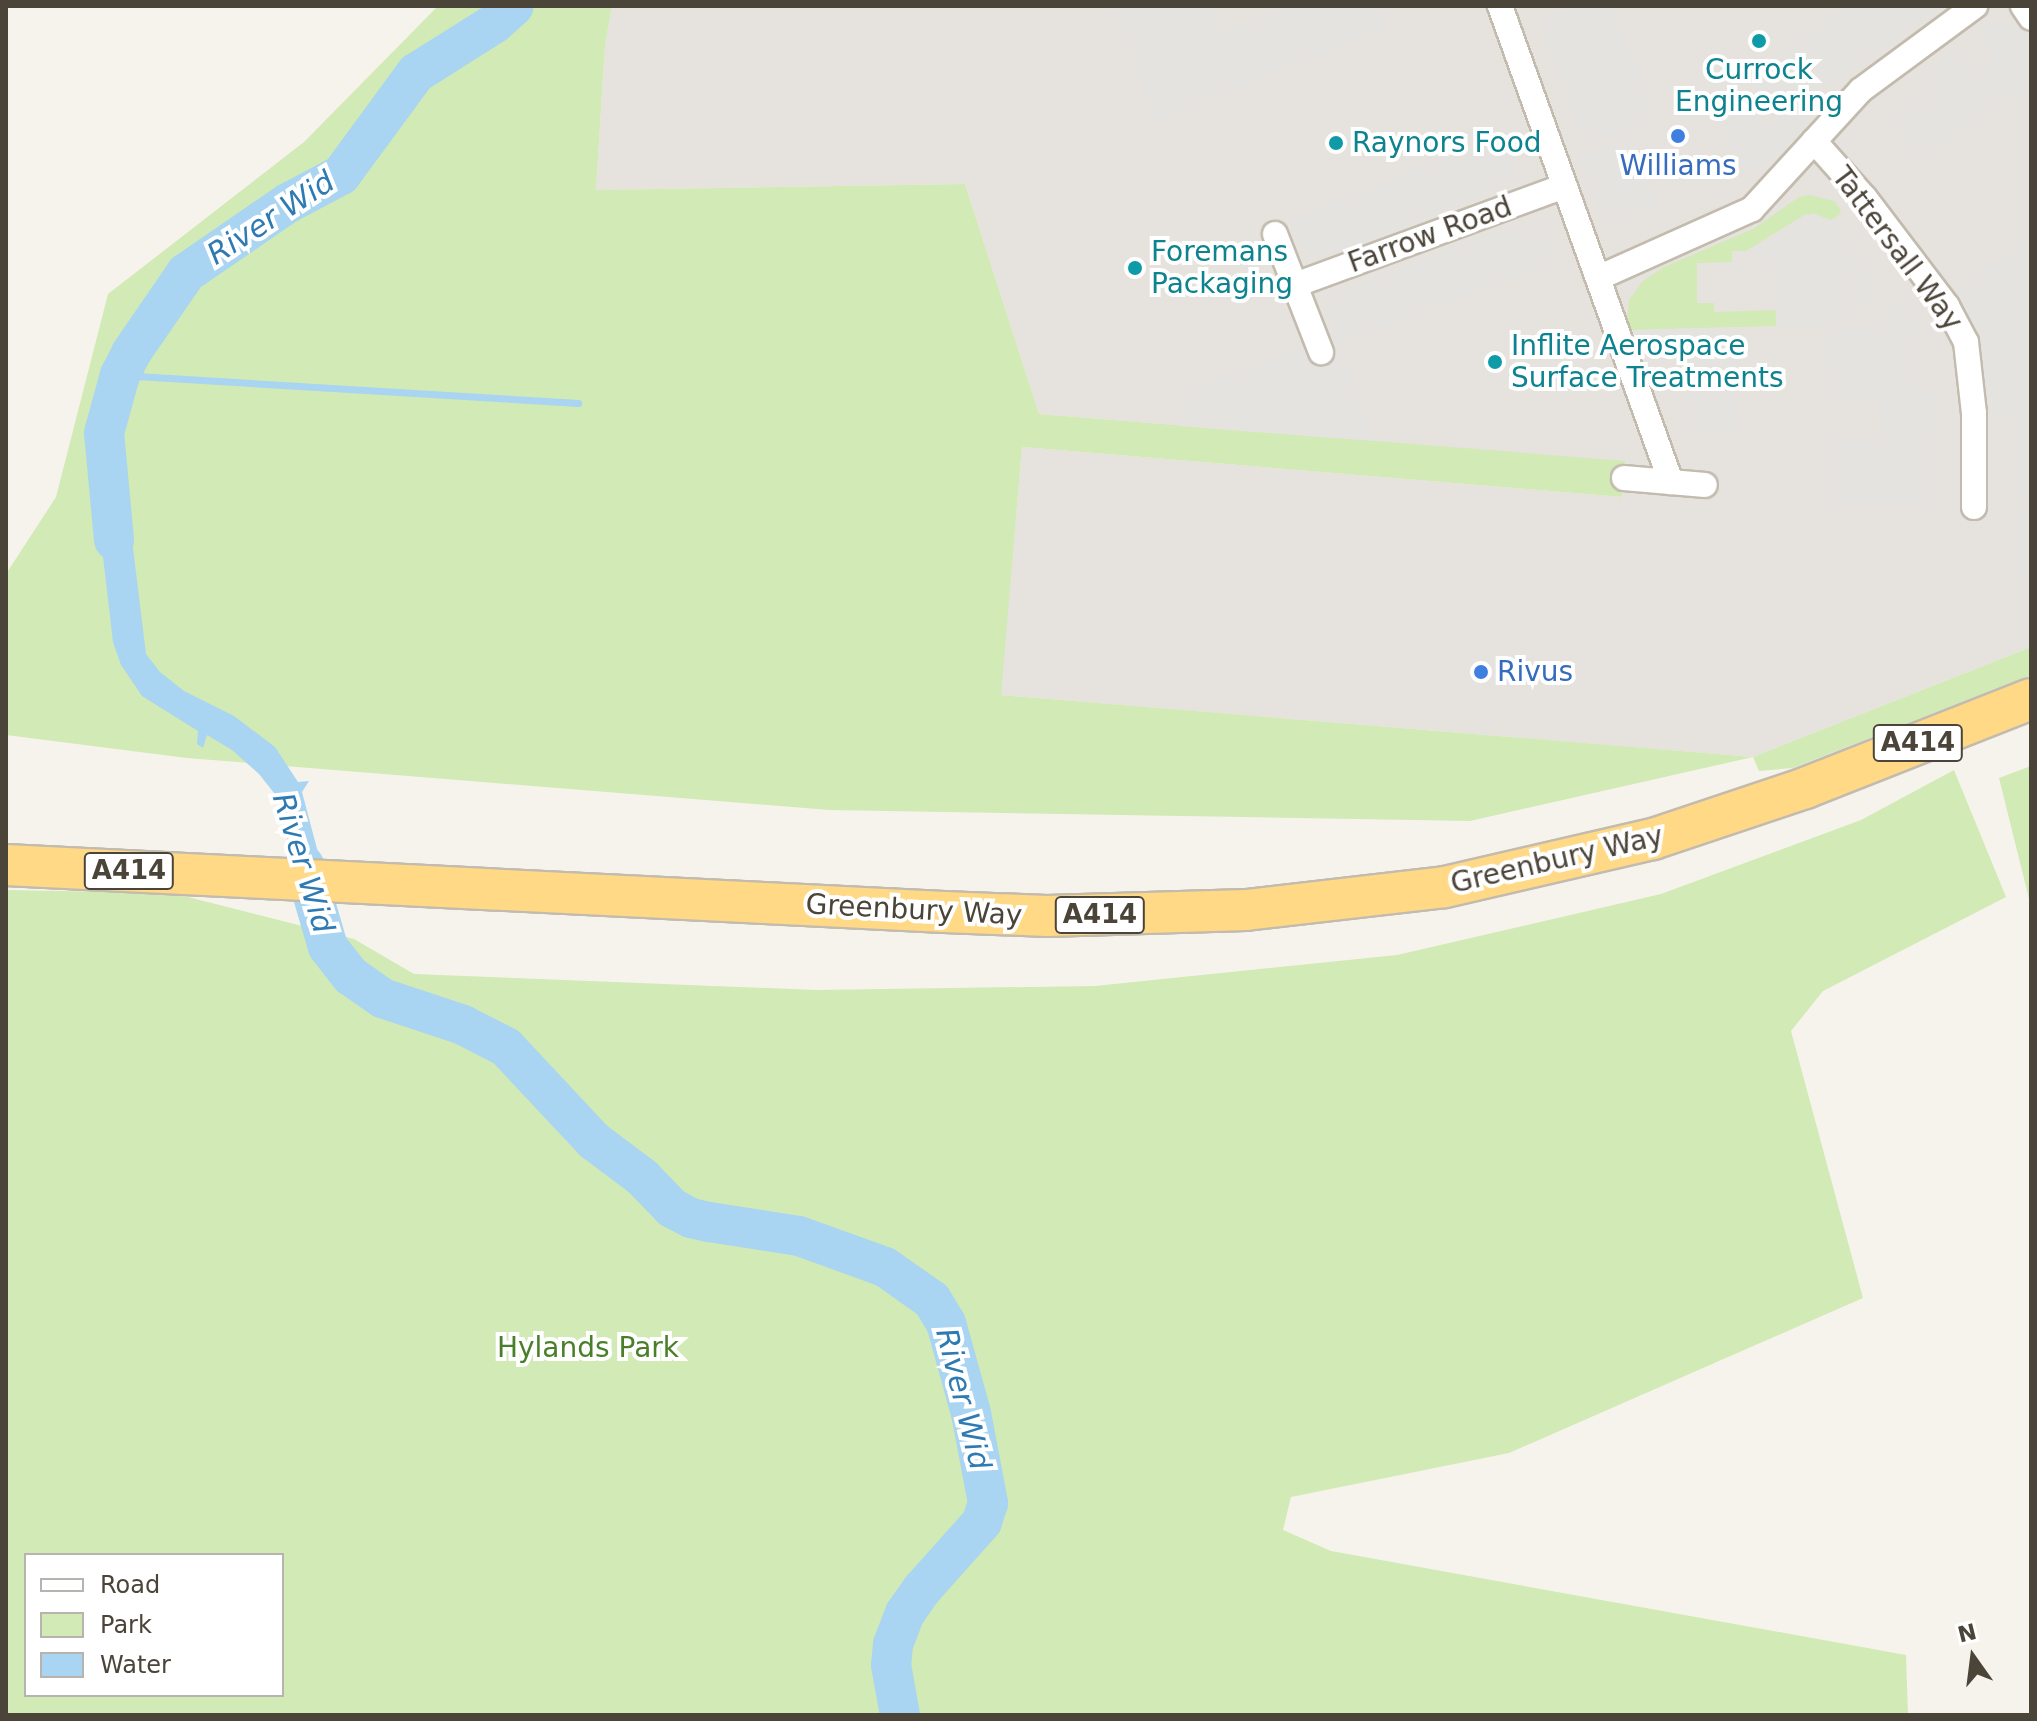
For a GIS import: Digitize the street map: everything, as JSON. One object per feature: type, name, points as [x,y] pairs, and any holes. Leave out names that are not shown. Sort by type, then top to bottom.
[{"type":"highway","name":"Greenbury Way","points":[[6,865],[1047,916],[1178,914],[1346,901],[1513,874],[1653,839],[1805,788],[2031,699]]},
{"type":"street","points":[[1500,6],[1671,482]]},
{"type":"street","name":"Tattersall Way","points":[[1598,278],[1752,209],[1861,90],[1975,6]]},
{"type":"street","points":[[2023,6],[2031,18]]},
{"type":"street","name":"Tattersall Way","points":[[1814,141],[1865,198],[1938,294],[1966,342],[1974,413],[1974,507]]},
{"type":"street","name":"Farrow Road","points":[[1295,285],[1564,186]]},
{"type":"street","points":[[1275,234],[1321,352]]},
{"type":"street","points":[[1624,478],[1705,485]]},
{"type":"shaded area","points":[[612,6],[2031,6],[2031,647],[1753,757],[1000,695],[1022,447],[1622,497],[1625,462],[1039,414],[965,184],[596,190],[605,46]]},
{"type":"shaded area","points":[[1111,6],[1211,6],[1223,33],[1291,6],[1379,6],[1387,27],[1156,122]]},
{"type":"shaded area","points":[[1568,6],[1610,6],[1659,117],[1583,146],[1540,23]]},
{"type":"shaded area","points":[[1846,6],[1946,6],[1800,106],[1811,123],[1772,159],[1742,172],[1722,124],[1759,108],[1768,128],[1776,122],[1746,76]]},
{"type":"shaded area","points":[[2010,21],[2031,38],[2031,85],[1916,163],[1887,116],[1921,94],[1937,115],[1942,112],[1919,75],[1957,48],[1976,74],[1997,60],[1977,34],[1993,22]]},
{"type":"shaded area","points":[[1516,130],[1514,167],[1499,188],[1325,260],[1302,249],[1291,219]]},
{"type":"shaded area","points":[[1631,135],[1660,204],[1606,227],[1577,158]]},
{"type":"shaded area","points":[[1813,213],[1834,222],[1883,295],[1860,307],[1843,277],[1836,282],[1852,311],[1827,325],[1776,326],[1774,261],[1754,261],[1755,246]]},
{"type":"shaded area","points":[[1523,226],[1542,229],[1549,236],[1553,250],[1545,265],[1340,345],[1375,441],[1178,426],[1181,392],[1301,348],[1305,358],[1339,345],[1329,319],[1329,306],[1342,290],[1490,234]]},
{"type":"shaded area","points":[[2031,237],[2031,492],[2015,492],[2015,421],[1983,419],[1979,343],[1955,289]]},
{"type":"shaded area","points":[[1905,296],[1921,320],[1916,350],[1918,390],[1936,390],[1934,507],[1828,506],[1826,438],[1882,437],[1882,401],[1826,401],[1824,328],[1892,324],[1884,309]]},
{"type":"shaded area","points":[[1736,327],[1739,435],[1684,434],[1680,347],[1638,349],[1630,330]]},
{"type":"shaded area","points":[[2015,517],[2031,517],[2031,571],[2015,571]]},
{"type":"green space","points":[[438,6],[612,6],[605,46],[596,190],[965,184],[1039,414],[1625,461],[1622,497],[1022,447],[1001,695],[1753,757],[1470,821],[829,810],[187,758],[6,735],[6,574],[56,497],[108,294],[304,142]]},
{"type":"green space","points":[[1809,195],[1834,201],[1841,210],[1839,215],[1831,220],[1806,214],[1746,251],[1732,251],[1732,262],[1697,263],[1697,303],[1714,303],[1714,312],[1776,310],[1776,326],[1630,330],[1627,321],[1629,300],[1643,281],[1664,267],[1753,229],[1799,197]]},
{"type":"green space","points":[[2031,647],[2031,675],[1793,768],[1759,771],[1753,757]]},
{"type":"green space","points":[[2031,766],[2031,907],[1999,778]]},
{"type":"green space","name":"Hylands Park","points":[[1954,770],[2006,897],[1823,991],[1791,1031],[1863,1298],[1509,1453],[1291,1497],[1283,1530],[1331,1551],[1906,1655],[1908,1715],[6,1715],[6,890],[172,893],[354,939],[414,974],[816,990],[1095,986],[1397,955],[1661,894],[1861,820]]},
{"type":"water","points":[[125,483],[146,654],[160,672],[184,691],[234,716],[275,747],[298,782],[309,781],[302,792],[335,917],[305,918],[278,798],[259,774],[232,750],[207,735],[203,748],[197,744],[198,731],[142,696],[121,665],[113,642],[95,488]]},
{"type":"waterway","name":"River Wid","points":[[114,540],[104,433],[120,375],[131,353],[186,273],[288,203],[341,175],[416,73],[495,23],[514,6]]},
{"type":"waterway","points":[[120,375],[578,403]]},
{"type":"waterway","name":"River Wid","points":[[304,865],[328,947],[351,976],[382,998],[463,1025],[506,1047],[594,1141],[642,1177],[672,1208],[691,1218],[709,1222],[799,1236],[885,1267],[932,1300],[946,1323],[971,1413],[988,1503],[982,1522],[922,1589],[905,1613],[893,1644],[891,1665],[900,1715]]},
{"type":"place","name":"Currock Engineering","points":[[1759,41]]},
{"type":"place","name":"Williams","points":[[1678,136]]},
{"type":"place","name":"Raynors Food","points":[[1336,143]]},
{"type":"place","name":"Foremans Packaging","points":[[1135,268]]},
{"type":"place","name":"Inflite Aerospace Surface Treatments","points":[[1495,362]]},
{"type":"place","name":"Rivus","points":[[1481,672]]}]
